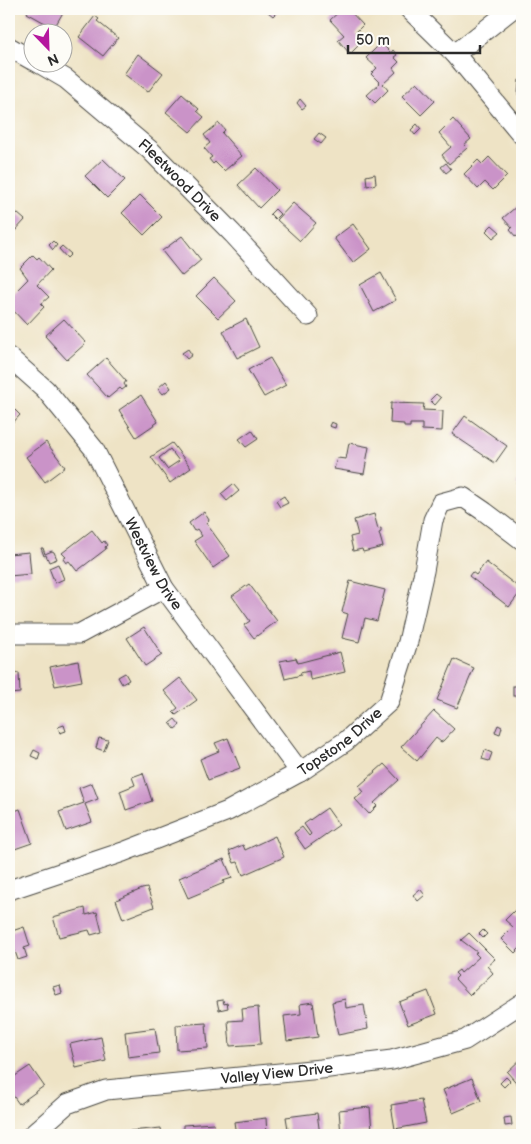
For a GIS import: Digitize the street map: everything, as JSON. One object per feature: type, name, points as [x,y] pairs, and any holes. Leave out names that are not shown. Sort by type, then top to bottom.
[{"type":"street","points":[[409,9],[455,54],[522,135]]},
{"type":"street","points":[[455,54],[512,9]]},
{"type":"street","points":[[9,47],[22,54]]},
{"type":"street","name":"Fleetwood Drive","points":[[55,72],[66,78],[150,150],[233,234],[308,316]]},
{"type":"street","name":"Westview Drive","points":[[9,357],[45,389],[94,449],[164,588],[300,772]]},
{"type":"street","name":"Topstone Drive","points":[[9,890],[123,852],[228,811],[300,772],[346,741],[390,702],[408,642],[424,571],[432,520],[441,503],[463,497],[522,540]]},
{"type":"street","points":[[9,634],[79,634],[164,588]]},
{"type":"street","name":"Valley View Drive","points":[[32,1135],[67,1104],[106,1090],[321,1069],[392,1060],[465,1040],[522,1002]]},
{"type":"building","points":[[29,9],[65,9],[57,22],[43,22],[27,13]]},
{"type":"building","points":[[271,9],[278,11],[273,16],[268,12]]},
{"type":"building","points":[[342,9],[348,9],[363,25],[355,33],[363,41],[350,54],[338,40],[344,35],[330,20]]},
{"type":"building","points":[[95,16],[99,19],[97,21],[118,38],[103,56],[79,37]]},
{"type":"building","points":[[381,43],[391,53],[393,50],[397,55],[394,57],[399,62],[393,68],[396,72],[383,84],[388,90],[375,103],[367,95],[380,83],[371,74],[377,68],[366,58]]},
{"type":"building","points":[[138,54],[163,73],[148,92],[124,74]]},
{"type":"building","points":[[519,80],[522,80],[522,95],[518,95]]},
{"type":"building","points":[[417,82],[435,101],[421,115],[402,96]]},
{"type":"building","points":[[182,94],[199,109],[197,111],[204,117],[190,132],[166,112]]},
{"type":"building","points":[[300,99],[306,106],[302,109],[297,103]]},
{"type":"building","points":[[453,119],[471,139],[464,145],[467,148],[449,164],[442,155],[451,147],[439,133]]},
{"type":"building","points":[[219,123],[225,130],[222,133],[242,156],[224,171],[215,162],[213,164],[209,159],[212,157],[204,148],[210,143],[204,135]]},
{"type":"building","points":[[417,124],[421,129],[415,135],[411,130]]},
{"type":"building","points":[[319,133],[326,138],[321,144],[314,139]]},
{"type":"building","points":[[489,157],[507,176],[493,190],[485,182],[478,189],[464,174],[478,160],[482,164]]},
{"type":"building","points":[[103,159],[125,180],[107,198],[85,176]]},
{"type":"building","points":[[446,163],[451,169],[446,173],[441,167]]},
{"type":"building","points":[[256,168],[277,190],[259,208],[238,185]]},
{"type":"building","points":[[375,174],[376,184],[367,186],[366,176]]},
{"type":"building","points":[[13,189],[16,192],[9,201],[9,194]]},
{"type":"building","points":[[140,195],[162,217],[144,235],[122,213]]},
{"type":"building","points":[[293,203],[316,223],[300,241],[277,220]]},
{"type":"building","points":[[9,206],[25,220],[14,232],[9,228]]},
{"type":"building","points":[[517,206],[522,212],[522,232],[516,237],[510,230],[512,228],[503,218]]},
{"type":"building","points":[[275,209],[280,214],[275,219],[270,214]]},
{"type":"building","points":[[353,224],[371,249],[353,263],[334,238]]},
{"type":"building","points":[[492,225],[500,232],[493,238],[486,231]]},
{"type":"building","points":[[182,236],[201,260],[182,276],[162,251]]},
{"type":"building","points":[[53,241],[57,245],[53,250],[49,245]]},
{"type":"building","points":[[62,246],[71,254],[67,258],[59,249]]},
{"type":"building","points":[[33,255],[37,259],[39,257],[51,270],[37,285],[49,297],[41,304],[44,307],[27,325],[9,306],[9,298],[28,279],[20,268]]},
{"type":"building","points":[[381,273],[396,300],[374,312],[360,285]]},
{"type":"building","points":[[214,278],[236,301],[218,318],[196,296]]},
{"type":"building","points":[[64,319],[86,343],[67,360],[45,336]]},
{"type":"building","points":[[246,319],[259,347],[237,358],[223,331]]},
{"type":"building","points":[[188,349],[192,355],[187,359],[182,353]]},
{"type":"building","points":[[106,358],[126,381],[124,384],[126,387],[122,390],[120,388],[108,398],[87,375]]},
{"type":"building","points":[[270,358],[286,385],[264,397],[248,370]]},
{"type":"building","points":[[166,381],[171,388],[163,394],[158,388]]},
{"type":"building","points":[[436,394],[441,398],[435,405],[430,400]]},
{"type":"building","points":[[141,395],[158,422],[136,437],[119,410]]},
{"type":"building","points":[[391,403],[424,404],[423,410],[443,411],[442,431],[422,430],[422,424],[410,424],[410,427],[404,427],[404,424],[390,423]]},
{"type":"building","points":[[9,404],[20,415],[9,427]]},
{"type":"building","points":[[465,416],[507,446],[495,463],[452,434]]},
{"type":"building","points":[[331,422],[336,424],[335,428],[329,426]]},
{"type":"building","points":[[252,430],[258,439],[246,447],[239,439]]},
{"type":"building","points":[[46,442],[65,467],[45,482],[26,457]]},
{"type":"building","points":[[172,443],[191,468],[170,483],[151,457]],"holes":[[[170,449],[179,461],[167,469],[159,458]]]},
{"type":"building","points":[[349,443],[369,447],[364,474],[334,469],[337,458],[346,459]]},
{"type":"building","points":[[520,476],[522,476],[522,488],[516,483]]},
{"type":"building","points":[[233,484],[239,491],[227,501],[221,494]]},
{"type":"building","points":[[284,496],[288,503],[280,507],[276,501]]},
{"type":"building","points":[[204,512],[209,520],[206,523],[230,556],[213,568],[194,541],[202,536],[197,529],[194,531],[189,523]]},
{"type":"building","points":[[374,514],[378,529],[381,528],[379,533],[383,547],[363,552],[362,549],[353,551],[350,537],[358,535],[354,520]]},
{"type":"building","points":[[92,530],[102,543],[104,541],[107,545],[106,549],[77,571],[69,561],[66,563],[63,559],[66,557],[62,553]]},
{"type":"building","points":[[41,548],[43,548],[45,554],[54,552],[57,559],[49,562]]},
{"type":"building","points":[[29,552],[31,574],[9,576],[9,554]]},
{"type":"building","points":[[486,562],[522,590],[509,607],[469,576],[472,572],[476,575]]},
{"type":"building","points":[[58,564],[64,579],[55,583],[49,568]]},
{"type":"building","points":[[350,581],[385,590],[377,621],[365,618],[359,642],[342,638],[348,614],[342,612]]},
{"type":"building","points":[[249,584],[277,621],[254,638],[244,625],[250,621],[232,596]]},
{"type":"building","points":[[144,627],[162,655],[145,666],[127,638]]},
{"type":"building","points":[[340,652],[345,672],[311,680],[309,671],[285,679],[280,661],[296,658],[298,663]]},
{"type":"building","points":[[454,659],[474,668],[457,708],[437,700]]},
{"type":"building","points":[[78,661],[82,681],[55,686],[50,667]]},
{"type":"building","points":[[19,673],[20,693],[9,694],[9,674]]},
{"type":"building","points":[[125,673],[129,680],[122,684],[118,677]]},
{"type":"building","points":[[180,678],[197,700],[176,715],[173,712],[178,708],[164,691]]},
{"type":"building","points":[[513,686],[522,686],[522,696],[513,696]]},
{"type":"building","points":[[434,711],[454,729],[441,742],[436,738],[417,761],[401,747]]},
{"type":"building","points":[[175,719],[180,725],[175,729],[170,723]]},
{"type":"building","points":[[64,725],[66,731],[60,733],[58,727]]},
{"type":"building","points":[[498,725],[502,727],[500,734],[495,732]]},
{"type":"building","points":[[99,738],[108,740],[104,751],[96,748]]},
{"type":"building","points":[[228,738],[240,768],[208,780],[200,759],[219,751],[215,743]]},
{"type":"building","points":[[34,750],[40,753],[38,759],[31,756]]},
{"type":"building","points":[[485,750],[492,753],[489,761],[482,759]]},
{"type":"building","points":[[384,764],[399,780],[374,803],[377,806],[369,814],[355,799],[364,792],[359,786]]},
{"type":"building","points":[[143,773],[152,801],[126,810],[120,791],[135,785],[132,777]]},
{"type":"building","points":[[92,783],[98,799],[85,804],[92,822],[66,831],[59,812],[84,803],[79,788]]},
{"type":"building","points":[[327,808],[339,825],[305,849],[294,833],[302,827],[309,836],[311,834],[304,824]]},
{"type":"building","points":[[20,809],[32,843],[9,851],[9,813]]},
{"type":"building","points":[[275,836],[284,857],[243,875],[238,862],[234,863],[229,851],[243,845],[245,850]]},
{"type":"building","points":[[224,859],[232,878],[188,898],[179,878]]},
{"type":"building","points":[[147,888],[154,907],[123,919],[116,900]]},
{"type":"building","points":[[420,889],[425,895],[418,901],[413,895]]},
{"type":"building","points":[[85,908],[86,915],[97,912],[102,932],[91,935],[89,930],[59,937],[53,917]]},
{"type":"building","points":[[515,910],[522,916],[522,946],[515,953],[501,939],[513,927],[505,920]]},
{"type":"building","points":[[24,927],[30,946],[24,948],[27,957],[18,960],[15,951],[9,953],[9,932]]},
{"type":"building","points":[[483,930],[487,934],[483,938],[479,934]]},
{"type":"building","points":[[469,933],[495,959],[487,966],[493,973],[470,995],[455,979],[458,976],[455,973],[459,970],[461,973],[479,957],[475,953],[477,952],[461,940]]},
{"type":"building","points":[[60,985],[62,993],[56,995],[53,987]]},
{"type":"building","points":[[428,991],[437,1014],[408,1025],[399,1002]]},
{"type":"building","points":[[345,999],[346,1008],[364,1005],[368,1029],[338,1035],[332,1002]]},
{"type":"building","points":[[223,1000],[224,1004],[227,1003],[228,1008],[219,1010],[217,1001]]},
{"type":"building","points":[[313,1002],[318,1037],[287,1041],[284,1016],[301,1014],[300,1004]]},
{"type":"building","points":[[258,1007],[261,1044],[230,1046],[228,1021],[243,1020],[242,1009]]},
{"type":"building","points":[[206,1023],[208,1048],[177,1050],[176,1025]]},
{"type":"building","points":[[155,1028],[159,1053],[128,1057],[125,1032]]},
{"type":"building","points":[[101,1037],[106,1061],[76,1068],[70,1044]]},
{"type":"building","points":[[522,1058],[522,1086],[521,1088],[507,1072]]},
{"type":"building","points":[[30,1066],[44,1086],[19,1104],[9,1090],[9,1080]]},
{"type":"building","points":[[506,1077],[510,1081],[504,1087],[500,1083]]},
{"type":"building","points":[[472,1078],[481,1101],[453,1113],[443,1090]]},
{"type":"building","points":[[421,1100],[426,1123],[395,1129],[391,1105]]},
{"type":"building","points":[[370,1107],[372,1131],[341,1135],[339,1110]]},
{"type":"building","points":[[317,1113],[320,1135],[289,1135],[286,1117]]},
{"type":"building","points":[[511,1117],[512,1125],[505,1126],[504,1118]]},
{"type":"building","points":[[266,1118],[267,1135],[236,1135],[234,1122]]},
{"type":"building","points":[[214,1123],[215,1135],[183,1135],[183,1125]]},
{"type":"building","points":[[161,1128],[162,1135],[130,1135],[130,1131]]}]
